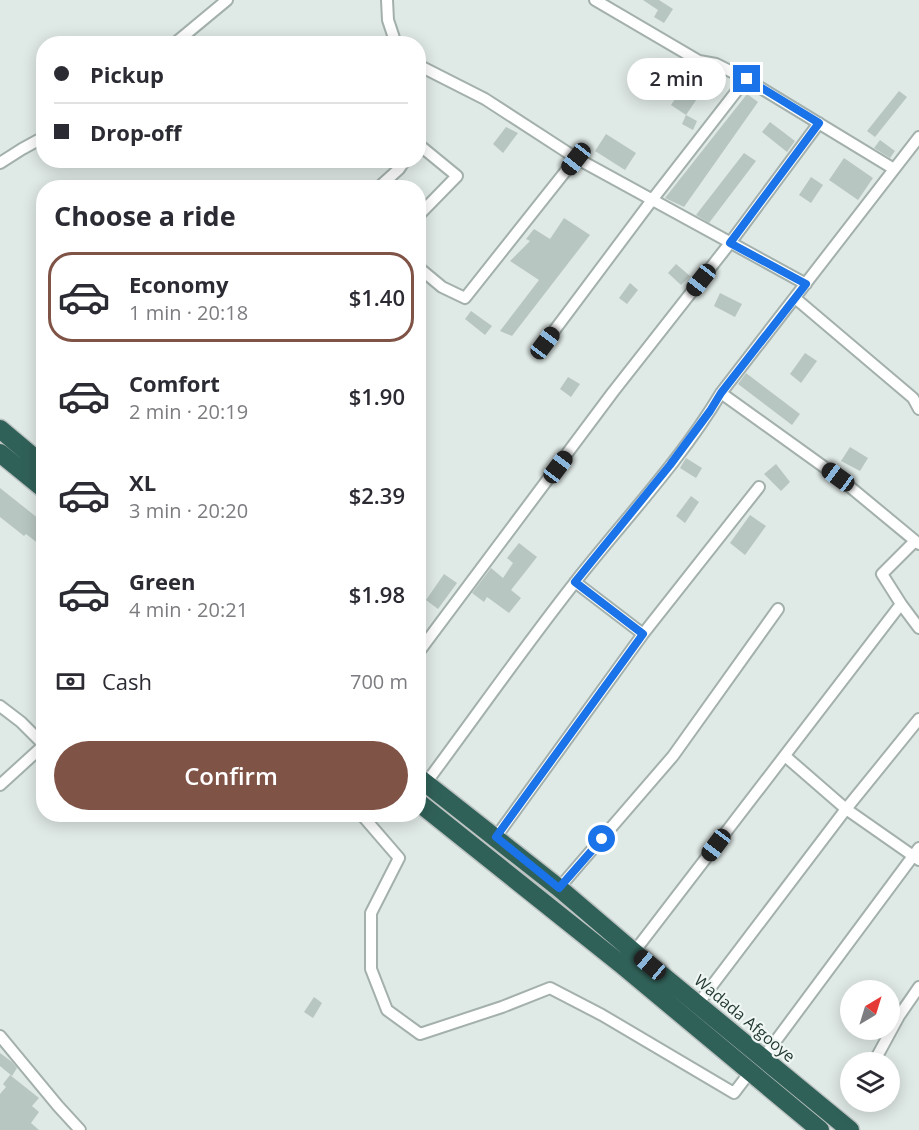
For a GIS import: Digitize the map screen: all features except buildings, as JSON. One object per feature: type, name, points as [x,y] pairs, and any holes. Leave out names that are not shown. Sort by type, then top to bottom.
[{"type":"highway","points":[[0,429],[36,459]]},
{"type":"highway","points":[[0,453],[36,482]]},
{"type":"highway","name":"Wadada Afgooye","points":[[426,783],[559,888],[850,1130]]},
{"type":"highway","points":[[426,808],[622,965],[820,1130]]},
{"type":"street","points":[[184,36],[227,0]]},
{"type":"street","points":[[387,0],[388,20],[393,36]]},
{"type":"street","points":[[595,0],[699,60],[716,64],[747,79],[894,169]]},
{"type":"street","points":[[426,69],[485,99],[576,159],[806,284]]},
{"type":"street","points":[[545,343],[652,200],[747,79]]},
{"type":"street","points":[[426,642],[819,123]]},
{"type":"street","points":[[426,775],[575,582],[670,465],[721,393],[919,137]]},
{"type":"street","points":[[0,163],[36,141]]},
{"type":"street","points":[[426,150],[457,176],[426,208]]},
{"type":"street","points":[[426,274],[442,287],[465,298],[576,159]]},
{"type":"street","points":[[387,180],[400,168]]},
{"type":"street","points":[[795,298],[913,398],[919,410]]},
{"type":"street","points":[[721,393],[838,477],[917,543],[882,574],[919,628]]},
{"type":"street","points":[[496,837],[643,634],[759,487]]},
{"type":"street","points":[[575,582],[643,634]]},
{"type":"street","points":[[634,952],[901,604]]},
{"type":"street","points":[[559,888],[673,756],[778,609]]},
{"type":"street","points":[[0,706],[36,737]]},
{"type":"street","points":[[698,1004],[846,809],[919,719]]},
{"type":"street","points":[[0,785],[36,752]]},
{"type":"street","points":[[763,1058],[917,855],[846,809],[784,756]]},
{"type":"street","points":[[368,822],[399,858],[371,913],[371,969],[387,1010],[420,1034],[502,1007],[550,988],[602,1015],[734,1093],[750,1072]]},
{"type":"street","points":[[879,1052],[899,1016],[919,987]]},
{"type":"street","points":[[0,1036],[80,1130]]},
{"type":"route","points":[[602,839],[559,888],[496,837],[643,634],[575,582],[670,465],[721,393],[806,284],[730,243],[819,123],[747,79]]}]
